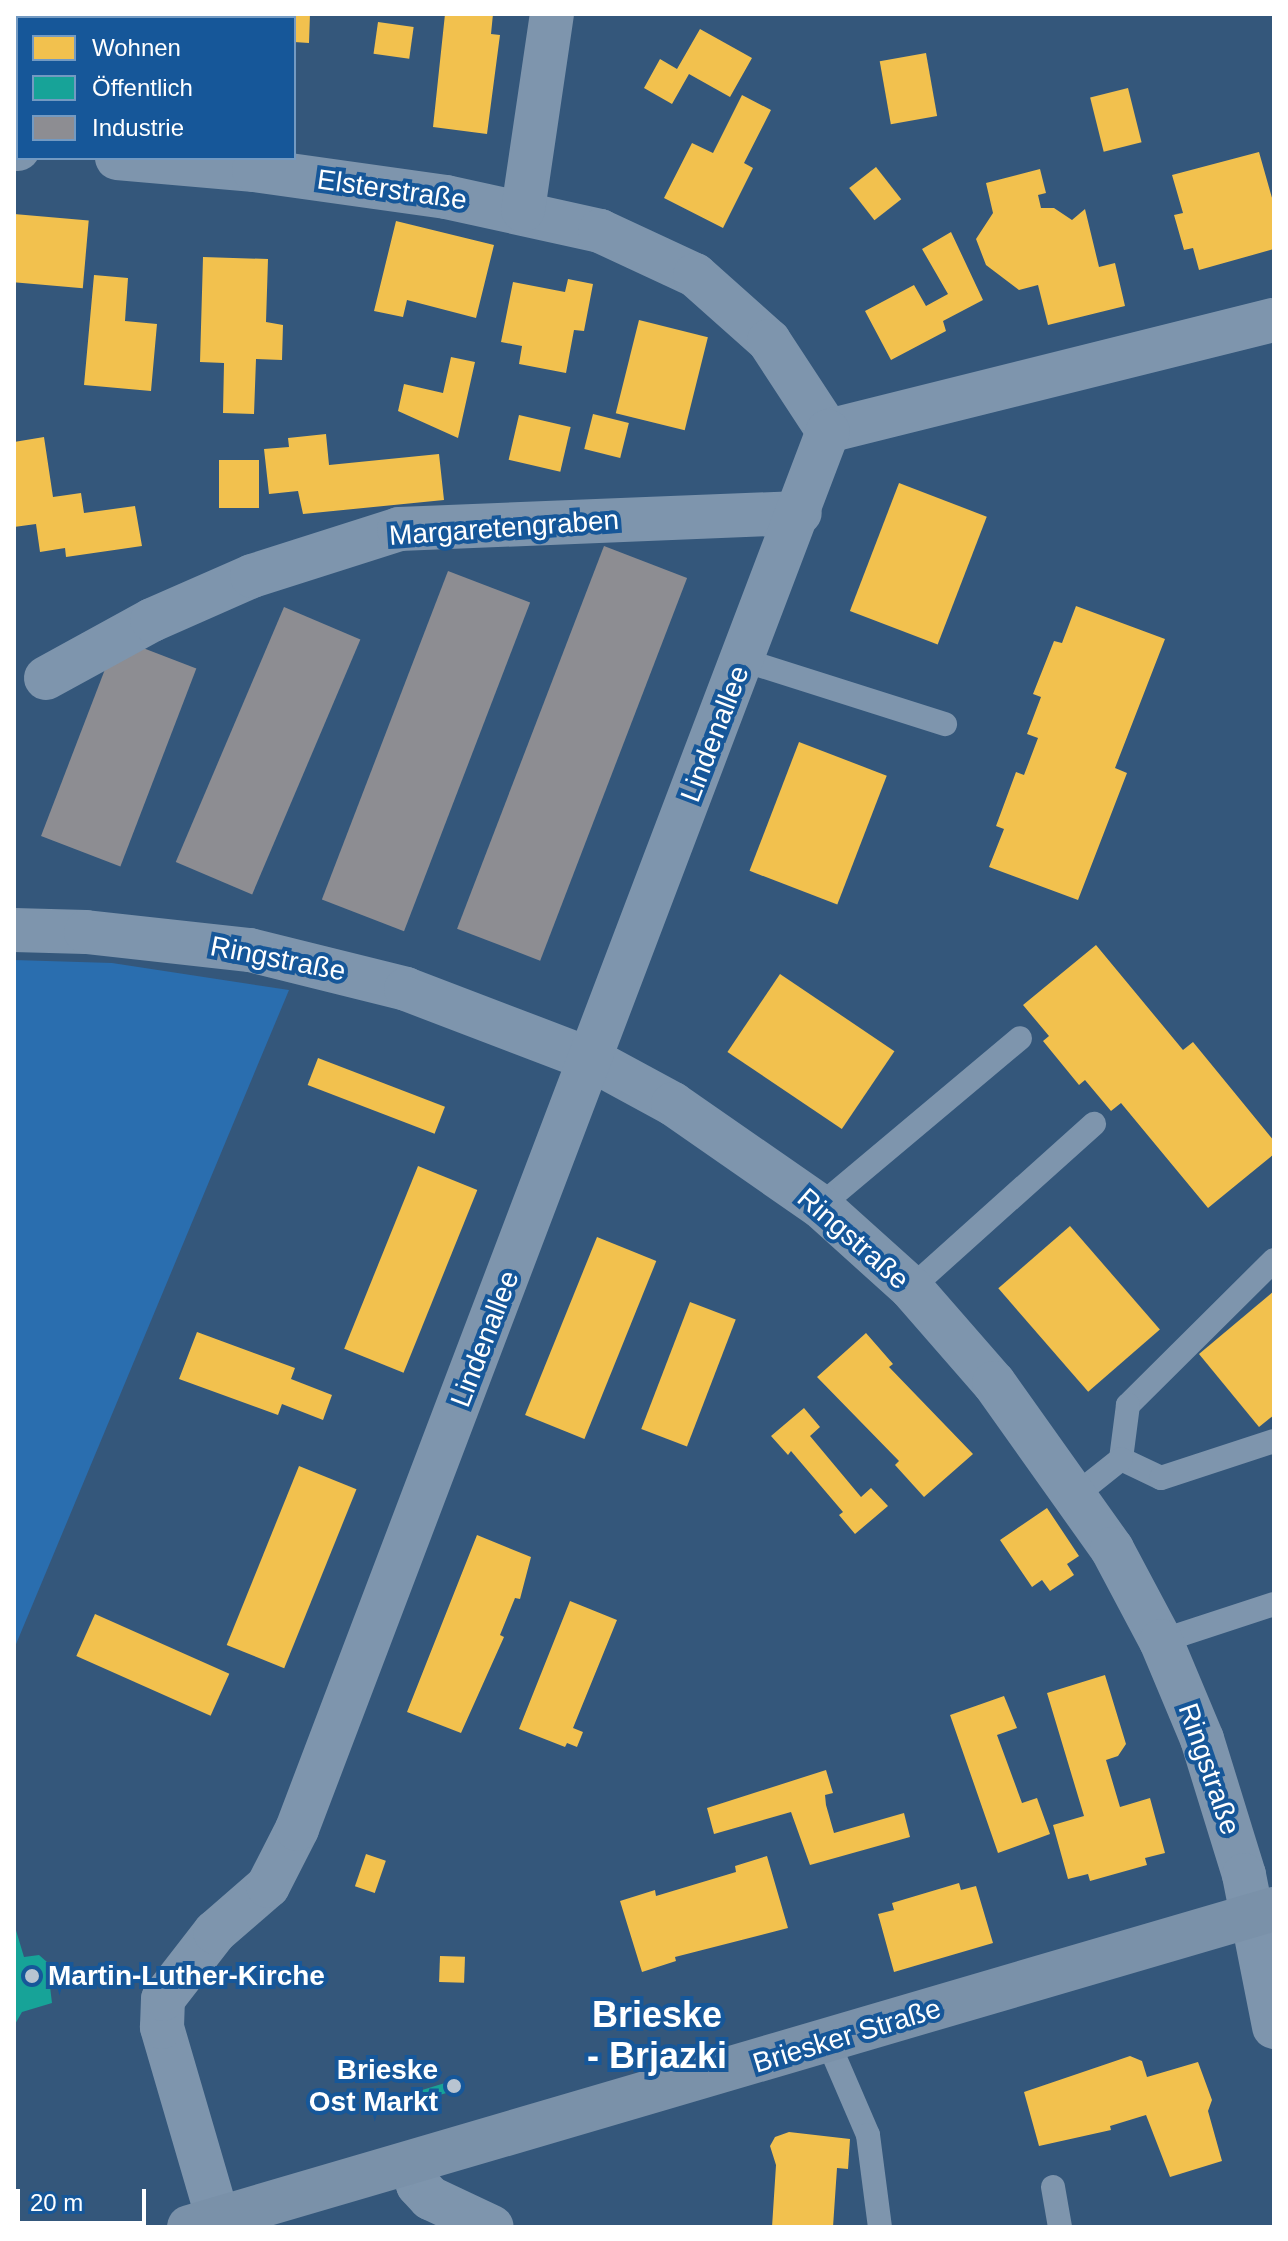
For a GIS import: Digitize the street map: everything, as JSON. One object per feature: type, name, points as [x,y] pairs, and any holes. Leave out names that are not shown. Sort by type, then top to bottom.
[{"type":"main road","name":"Briesker Straße","points":[[231,2220],[1263,1912]]},
{"type":"street","points":[[523,210],[552,14]]},
{"type":"street","name":"Elsterstraße","points":[[140,160],[254,170],[523,210],[600,231],[695,275],[769,341],[828,431]]},
{"type":"street","points":[[828,431],[1274,320]]},
{"type":"street","name":"Lindenallee","points":[[231,2220],[162,2027],[163,1999],[215,1932],[268,1886],[297,1829],[800,513],[828,431]]},
{"type":"street","name":"Margaretengraben","points":[[46,678],[152,620],[252,576],[399,529],[800,513]]},
{"type":"street","name":"Ringstraße","points":[[14,930],[183,941],[312,962],[406,989],[592,1060],[673,1104],[820,1206],[911,1288],[994,1383],[1077,1494],[1161,1641],[1202,1739],[1263,1912],[1274,2027]]},
{"type":"street","points":[[412,2165],[418,2185],[430,2198],[492,2227]]},
{"type":"lane","points":[[743,660],[945,724]]},
{"type":"lane","points":[[820,1206],[1020,1038]]},
{"type":"lane","points":[[911,1288],[1094,1124]]},
{"type":"lane","points":[[1077,1494],[1121,1459],[1128,1405],[1274,1260]]},
{"type":"lane","points":[[1121,1459],[1161,1478],[1274,1441]]},
{"type":"lane","points":[[1161,1641],[1274,1604]]},
{"type":"lane","points":[[828,2042],[868,2135],[880,2227]]},
{"type":"lane","points":[[1053,2187],[1060,2227]]},
{"type":"shaded area","points":[[14,960],[112,963],[289,990],[14,1649]]},
{"type":"building: Wohnen","points":[[274,14],[310,14],[309,43],[296,42],[296,16]]},
{"type":"building: Wohnen","points":[[445,14],[493,14],[491,34],[500,35],[487,134],[433,127]]},
{"type":"building: Wohnen","points":[[378,22],[414,27],[409,59],[374,54]]},
{"type":"building: Wohnen","points":[[700,29],[752,58],[730,97],[689,74],[672,104],[644,88],[660,59],[677,69]]},
{"type":"building: Wohnen","points":[[926,53],[937,116],[891,124],[880,61]]},
{"type":"building: Wohnen","points":[[1128,88],[1142,142],[1104,152],[1090,97]]},
{"type":"building: Wohnen","points":[[742,95],[771,110],[744,163],[753,168],[723,228],[664,198],[692,143],[713,153]]},
{"type":"building: Wohnen","points":[[1259,152],[1274,205],[1274,249],[1199,270],[1193,248],[1184,250],[1174,215],[1183,213],[1172,175]]},
{"type":"building: Wohnen","points":[[876,167],[901,199],[874,220],[849,188]]},
{"type":"building: Wohnen","points":[[1040,169],[1046,193],[1038,195],[1041,208],[1054,208],[1072,220],[1085,209],[1099,267],[1115,263],[1125,306],[1048,325],[1038,285],[1019,290],[986,265],[976,239],[993,213],[986,183]]},
{"type":"building: Wohnen","points":[[14,214],[89,221],[83,288],[14,282]]},
{"type":"building: Wohnen","points":[[396,221],[494,245],[476,318],[407,300],[403,317],[374,311]]},
{"type":"building: Wohnen","points":[[951,232],[983,300],[943,321],[946,331],[891,360],[865,311],[914,285],[926,306],[948,294],[922,249]]},
{"type":"building: Wohnen","points":[[203,257],[268,259],[266,322],[283,325],[282,360],[256,359],[254,414],[223,413],[224,363],[200,362]]},
{"type":"building: Wohnen","points":[[94,275],[128,278],[125,321],[157,324],[151,391],[84,385]]},
{"type":"building: Wohnen","points":[[568,279],[593,284],[584,331],[574,330],[566,373],[519,364],[522,346],[501,342],[513,282],[565,292]]},
{"type":"building: Wohnen","points":[[639,320],[708,337],[685,430],[616,413]]},
{"type":"building: Wohnen","points":[[451,357],[475,362],[458,438],[398,411],[404,384],[443,393]]},
{"type":"building: Wohnen","points":[[593,414],[629,423],[620,458],[584,449]]},
{"type":"building: Wohnen","points":[[519,415],[571,427],[560,472],[509,460]]},
{"type":"building: Wohnen","points":[[326,434],[329,465],[439,454],[444,500],[303,514],[298,491],[269,494],[264,449],[289,447],[288,438]]},
{"type":"building: Wohnen","points":[[44,437],[53,497],[81,493],[84,513],[135,506],[142,546],[66,557],[65,548],[40,552],[36,524],[14,527],[14,442]]},
{"type":"building: Wohnen","points":[[219,460],[259,460],[259,508],[219,508]]},
{"type":"building: Wohnen","points":[[899,483],[987,517],[938,645],[850,611]]},
{"type":"building: Wohnen","points":[[1076,606],[1165,639],[1115,768],[1127,773],[1078,900],[989,867],[1004,829],[996,826],[1016,772],[1024,775],[1038,738],[1027,734],[1041,697],[1033,694],[1054,641],[1062,643]]},
{"type":"building: Wohnen","points":[[799,742],[887,776],[837,905],[750,871]]},
{"type":"building: Wohnen","points":[[1096,945],[1183,1050],[1193,1042],[1274,1141],[1274,1154],[1208,1208],[1121,1103],[1111,1111],[1085,1080],[1079,1085],[1043,1041],[1049,1036],[1023,1005]]},
{"type":"building: Wohnen","points":[[780,974],[894,1051],[842,1129],[727,1052]]},
{"type":"building: Wohnen","points":[[318,1058],[445,1107],[435,1134],[308,1085]]},
{"type":"building: Wohnen","points":[[418,1166],[477,1190],[404,1373],[344,1349]]},
{"type":"building: Wohnen","points":[[1070,1226],[1160,1329],[1088,1392],[998,1288]]},
{"type":"building: Wohnen","points":[[597,1237],[656,1261],[584,1439],[525,1415]]},
{"type":"building: Wohnen","points":[[1274,1291],[1274,1415],[1259,1427],[1199,1354]]},
{"type":"building: Wohnen","points":[[690,1302],[736,1320],[687,1447],[641,1429]]},
{"type":"building: Wohnen","points":[[197,1332],[295,1368],[291,1379],[332,1395],[323,1420],[282,1404],[278,1415],[179,1379]]},
{"type":"building: Wohnen","points":[[866,1333],[893,1364],[889,1367],[973,1454],[924,1497],[895,1465],[899,1461],[817,1377]]},
{"type":"building: Wohnen","points":[[804,1408],[820,1427],[810,1436],[861,1497],[871,1488],[888,1506],[855,1534],[839,1515],[843,1512],[791,1451],[788,1455],[771,1436]]},
{"type":"building: Wohnen","points":[[299,1466],[356,1489],[284,1668],[227,1645]]},
{"type":"building: Wohnen","points":[[1047,1508],[1079,1556],[1067,1564],[1074,1575],[1050,1591],[1042,1580],[1032,1587],[1000,1540]]},
{"type":"building: Wohnen","points":[[477,1535],[531,1557],[520,1599],[515,1598],[500,1635],[504,1637],[461,1733],[407,1712]]},
{"type":"building: Wohnen","points":[[570,1601],[617,1620],[573,1728],[583,1732],[577,1747],[567,1743],[565,1747],[519,1729]]},
{"type":"building: Wohnen","points":[[95,1614],[229,1674],[211,1716],[76,1656]]},
{"type":"building: Wohnen","points":[[1105,1675],[1126,1744],[1118,1756],[1106,1760],[1120,1807],[1150,1798],[1165,1853],[1145,1858],[1147,1865],[1090,1881],[1088,1874],[1068,1879],[1053,1825],[1084,1816],[1047,1693]]},
{"type":"building: Wohnen","points":[[1004,1696],[1017,1728],[997,1735],[1022,1803],[1037,1798],[1050,1834],[998,1853],[950,1715]]},
{"type":"building: Wohnen","points":[[826,1770],[833,1793],[825,1795],[826,1805],[834,1833],[904,1813],[910,1837],[810,1865],[791,1812],[714,1834],[707,1808]]},
{"type":"building: Wohnen","points":[[366,1854],[386,1861],[375,1893],[355,1886]]},
{"type":"building: Wohnen","points":[[767,1856],[788,1928],[675,1957],[676,1961],[642,1972],[620,1901],[655,1890],[656,1896],[736,1872],[735,1866]]},
{"type":"building: Wohnen","points":[[959,1883],[961,1890],[976,1886],[993,1943],[894,1972],[878,1914],[894,1910],[892,1903]]},
{"type":"building: Wohnen","points":[[440,1956],[465,1957],[464,1983],[439,1982]]},
{"type":"building: Wohnen","points":[[1130,2056],[1142,2061],[1147,2077],[1198,2062],[1212,2100],[1208,2111],[1222,2161],[1170,2177],[1146,2115],[1110,2126],[1111,2130],[1039,2146],[1024,2092]]},
{"type":"building: Wohnen","points":[[789,2132],[850,2139],[848,2169],[837,2168],[833,2227],[772,2227],[776,2165],[770,2146],[775,2137]]},
{"type":"building: Öffentlich","name":"Martin-Luther-Kirche","points":[[15,1927],[24,1957],[39,1955],[47,1962],[52,2003],[22,2012],[14,2026]]},
{"type":"building: Öffentlich","points":[[445,2083],[448,2093],[414,2103],[412,2093]]},
{"type":"building: Industrie","points":[[604,546],[687,578],[540,961],[457,929]]},
{"type":"building: Industrie","points":[[448,571],[530,603],[404,931],[322,900]]},
{"type":"building: Industrie","points":[[284,607],[360,639],[252,894],[176,862]]},
{"type":"building: Industrie","points":[[117,638],[196,668],[120,866],[41,836]]},
{"type":"place","name":"Martin-Luther-Kirche","points":[[32,1976]]},
{"type":"place","name":"Brieske Ost Markt","points":[[454,2086]]},
{"type":"district","name":"Brieske - Brjazki","points":[[657,2034]]}]
